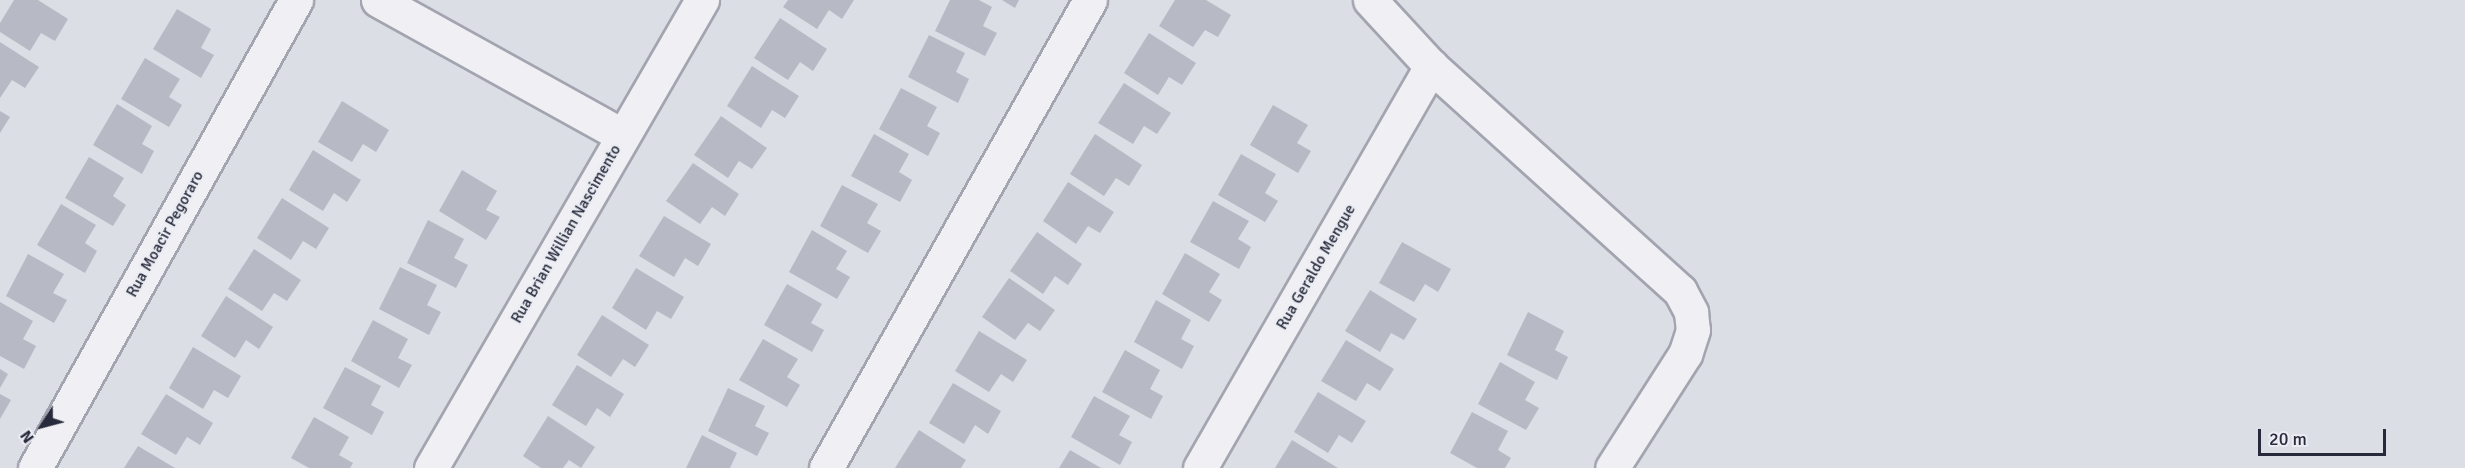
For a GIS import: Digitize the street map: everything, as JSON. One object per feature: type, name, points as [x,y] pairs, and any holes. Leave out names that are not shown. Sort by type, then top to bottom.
[{"type":"street","name":"Rua Moacir Pegoraro","points":[[35,468],[296,0]]},
{"type":"street","points":[[378,0],[623,136]]},
{"type":"street","name":"Rua Brian Willian Nascimento","points":[[431,468],[702,0]]},
{"type":"street","points":[[826,468],[1090,0]]},
{"type":"street","points":[[1370,0],[1431,66],[1680,291],[1691,312],[1693,330],[1684,354],[1612,468]]},
{"type":"street","name":"Rua Geraldo Mengue","points":[[1200,468],[1431,66]]},
{"type":"building","points":[[14,0],[38,0],[68,19],[55,41],[41,33],[30,51],[0,32],[0,23]]},
{"type":"building","points":[[788,0],[854,0],[842,19],[829,10],[817,29],[783,7]]},
{"type":"building","points":[[950,0],[979,0],[992,7],[983,26],[997,33],[985,56],[935,31]]},
{"type":"building","points":[[1002,0],[1019,0],[1015,8]]},
{"type":"building","points":[[1175,0],[1206,0],[1231,15],[1218,37],[1205,30],[1193,47],[1159,26]]},
{"type":"building","points":[[177,9],[211,29],[201,48],[214,55],[201,78],[153,49]]},
{"type":"building","points":[[780,18],[827,49],[813,71],[800,62],[788,80],[754,58]]},
{"type":"building","points":[[1149,33],[1196,63],[1182,85],[1169,77],[1158,95],[1124,73]]},
{"type":"building","points":[[929,35],[965,53],[956,72],[969,79],[958,103],[908,77]]},
{"type":"building","points":[[0,42],[39,67],[25,88],[12,80],[0,98]]},
{"type":"building","points":[[145,58],[180,79],[169,97],[182,105],[169,127],[121,99]]},
{"type":"building","points":[[752,66],[799,96],[785,118],[772,110],[761,128],[727,106]]},
{"type":"building","points":[[1124,83],[1171,113],[1157,134],[1144,126],[1133,144],[1098,123]]},
{"type":"building","points":[[901,88],[937,107],[927,126],[940,133],[928,156],[879,129]]},
{"type":"building","points":[[342,101],[389,130],[376,152],[363,144],[352,162],[318,142]]},
{"type":"building","points":[[117,104],[152,126],[142,144],[154,151],[142,174],[93,145]]},
{"type":"building","points":[[1273,105],[1308,125],[1297,143],[1311,151],[1298,173],[1250,145]]},
{"type":"building","points":[[0,111],[10,117],[0,133]]},
{"type":"building","points":[[721,116],[767,148],[752,169],[739,161],[728,178],[694,155]]},
{"type":"building","points":[[874,134],[909,154],[899,172],[912,180],[900,202],[851,176]]},
{"type":"building","points":[[1095,134],[1142,165],[1129,186],[1116,178],[1104,196],[1070,174]]},
{"type":"building","points":[[313,150],[361,180],[347,202],[334,193],[323,211],[289,190]]},
{"type":"building","points":[[1241,154],[1276,174],[1265,193],[1278,201],[1265,222],[1218,195]]},
{"type":"building","points":[[89,157],[124,178],[113,196],[126,205],[113,226],[65,198]]},
{"type":"building","points":[[693,163],[739,194],[725,216],[712,207],[700,224],[666,201]]},
{"type":"building","points":[[462,170],[497,191],[486,210],[500,217],[486,240],[439,211]]},
{"type":"building","points":[[1068,182],[1114,212],[1100,233],[1088,226],[1076,244],[1043,221]]},
{"type":"building","points":[[842,185],[878,204],[867,223],[881,231],[868,253],[820,226]]},
{"type":"building","points":[[282,198],[329,228],[316,249],[303,241],[291,260],[257,238]]},
{"type":"building","points":[[1213,201],[1249,221],[1238,239],[1251,247],[1239,269],[1190,242]]},
{"type":"building","points":[[61,204],[96,225],[85,243],[97,251],[85,273],[37,245]]},
{"type":"building","points":[[664,216],[711,244],[698,266],[685,258],[674,277],[639,256]]},
{"type":"building","points":[[428,220],[464,239],[454,258],[468,265],[456,288],[407,263]]},
{"type":"building","points":[[812,230],[847,251],[836,269],[850,277],[837,299],[789,272]]},
{"type":"building","points":[[1037,232],[1082,264],[1068,285],[1055,276],[1043,294],[1010,271]]},
{"type":"building","points":[[1402,242],[1451,269],[1438,292],[1425,284],[1414,302],[1379,283]]},
{"type":"building","points":[[254,249],[301,280],[287,301],[274,293],[262,311],[228,289]]},
{"type":"building","points":[[1185,253],[1220,274],[1209,292],[1222,300],[1209,322],[1162,294]]},
{"type":"building","points":[[28,254],[64,274],[53,293],[67,300],[54,323],[6,296]]},
{"type":"building","points":[[400,267],[437,285],[427,305],[441,312],[429,335],[379,309]]},
{"type":"building","points":[[636,268],[684,297],[671,319],[657,311],[646,330],[612,308]]},
{"type":"building","points":[[1009,278],[1055,310],[1040,331],[1028,323],[1015,340],[982,317]]},
{"type":"building","points":[[787,284],[822,304],[811,323],[824,330],[812,352],[764,325]]},
{"type":"building","points":[[1370,290],[1417,319],[1404,340],[1391,333],[1380,352],[1345,331]]},
{"type":"building","points":[[226,296],[273,327],[259,349],[246,340],[235,358],[201,336]]},
{"type":"building","points":[[1156,300],[1191,320],[1181,339],[1194,346],[1182,369],[1134,342]]},
{"type":"building","points":[[0,302],[33,321],[23,339],[36,346],[24,369],[0,356]]},
{"type":"building","points":[[1528,312],[1564,331],[1555,350],[1568,357],[1557,380],[1507,355]]},
{"type":"building","points":[[602,315],[649,345],[635,367],[623,359],[611,377],[577,355]]},
{"type":"building","points":[[373,320],[408,339],[398,358],[412,365],[399,388],[351,361]]},
{"type":"building","points":[[979,331],[1027,360],[1013,382],[1001,374],[989,392],[955,371]]},
{"type":"building","points":[[763,339],[798,359],[787,377],[800,385],[787,407],[739,380]]},
{"type":"building","points":[[1346,340],[1394,369],[1380,391],[1367,383],[1356,401],[1321,381]]},
{"type":"building","points":[[193,347],[241,376],[228,398],[214,390],[203,409],[169,388]]},
{"type":"building","points":[[1125,350],[1160,370],[1150,389],[1163,396],[1151,419],[1102,392]]},
{"type":"building","points":[[1500,362],[1535,382],[1525,400],[1539,408],[1526,430],[1478,404]]},
{"type":"building","points":[[577,365],[624,394],[610,417],[597,408],[586,426],[552,405]]},
{"type":"building","points":[[345,367],[381,386],[371,405],[384,412],[372,435],[323,408]]},
{"type":"building","points":[[0,369],[8,374],[0,388]]},
{"type":"building","points":[[953,383],[1001,411],[988,434],[975,425],[964,444],[929,423]]},
{"type":"building","points":[[728,388],[765,406],[755,426],[769,433],[757,456],[708,431]]},
{"type":"building","points":[[1318,392],[1366,421],[1352,443],[1339,435],[1328,453],[1294,432]]},
{"type":"building","points":[[0,394],[11,400],[0,419]]},
{"type":"building","points":[[166,394],[213,423],[200,445],[187,437],[176,455],[141,434]]},
{"type":"building","points":[[1094,396],[1130,416],[1119,435],[1132,442],[1120,465],[1071,437]]},
{"type":"building","points":[[1472,412],[1508,431],[1498,450],[1511,458],[1505,468],[1477,468],[1450,453]]},
{"type":"building","points":[[548,416],[595,447],[581,468],[569,460],[563,468],[541,468],[523,456]]},
{"type":"building","points":[[314,417],[349,437],[339,455],[353,463],[350,468],[309,468],[291,458]]},
{"type":"building","points":[[919,430],[966,460],[961,468],[895,468]]},
{"type":"building","points":[[702,435],[737,453],[730,468],[686,468]]},
{"type":"building","points":[[1292,440],[1338,468],[1275,468]]},
{"type":"building","points":[[138,446],[175,468],[124,468]]},
{"type":"building","points":[[1070,450],[1101,468],[1059,468]]}]
